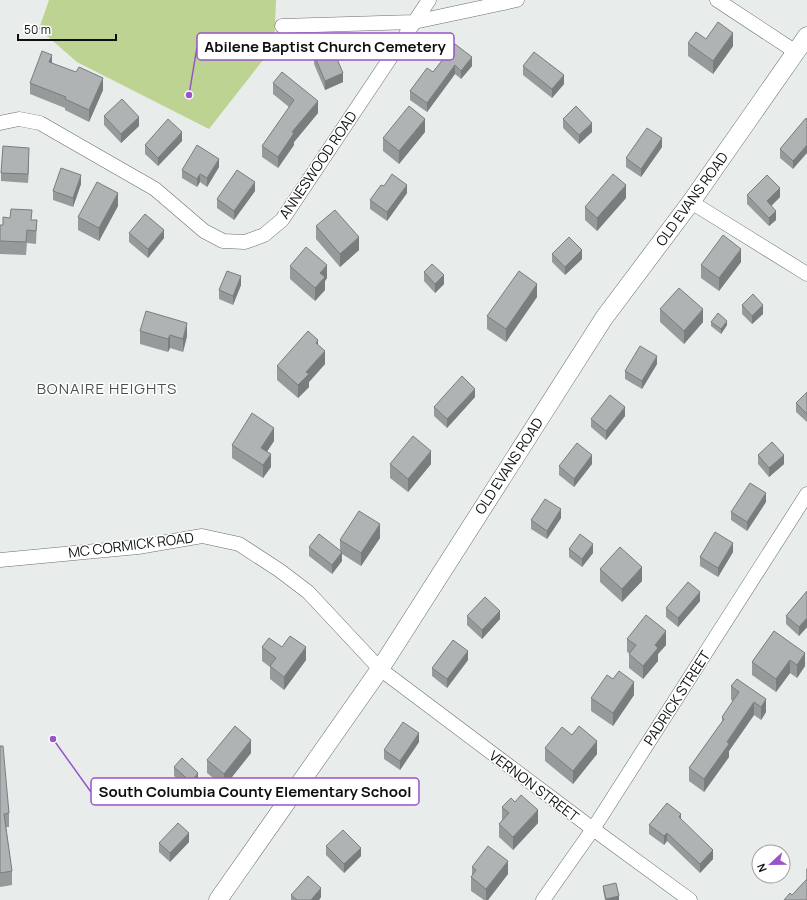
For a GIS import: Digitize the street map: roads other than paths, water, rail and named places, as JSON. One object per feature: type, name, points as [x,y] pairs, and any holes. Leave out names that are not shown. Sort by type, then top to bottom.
[{"type":"street","name":"ANNESWOOD ROAD","points":[[0,123],[19,119],[40,123],[155,189],[204,231],[223,241],[245,242],[264,235],[282,220],[428,0]]},
{"type":"street","points":[[282,26],[414,22],[517,0]]},
{"type":"street","points":[[717,0],[796,52]]},
{"type":"street","name":"OLD EVANS ROAD","points":[[218,900],[380,669],[604,318],[691,202],[807,36]]},
{"type":"street","points":[[691,202],[807,274]]},
{"type":"street","name":"PADRICK STREET","points":[[543,900],[593,830],[807,494]]},
{"type":"street","name":"MC CORMICK ROAD","points":[[0,560],[138,546],[202,536],[239,544],[279,570],[308,592],[380,669]]},
{"type":"street","name":"VERNON STREET","points":[[380,669],[593,830],[690,900]]},
{"type":"place","name":"Abilene Baptist Church Cemetery","points":[[189,95]]},
{"type":"place","name":"South Columbia County Elementary School","points":[[53,739]]},
{"type":"district","name":"BONAIRE HEIGHTS","points":[[107,389]]}]
